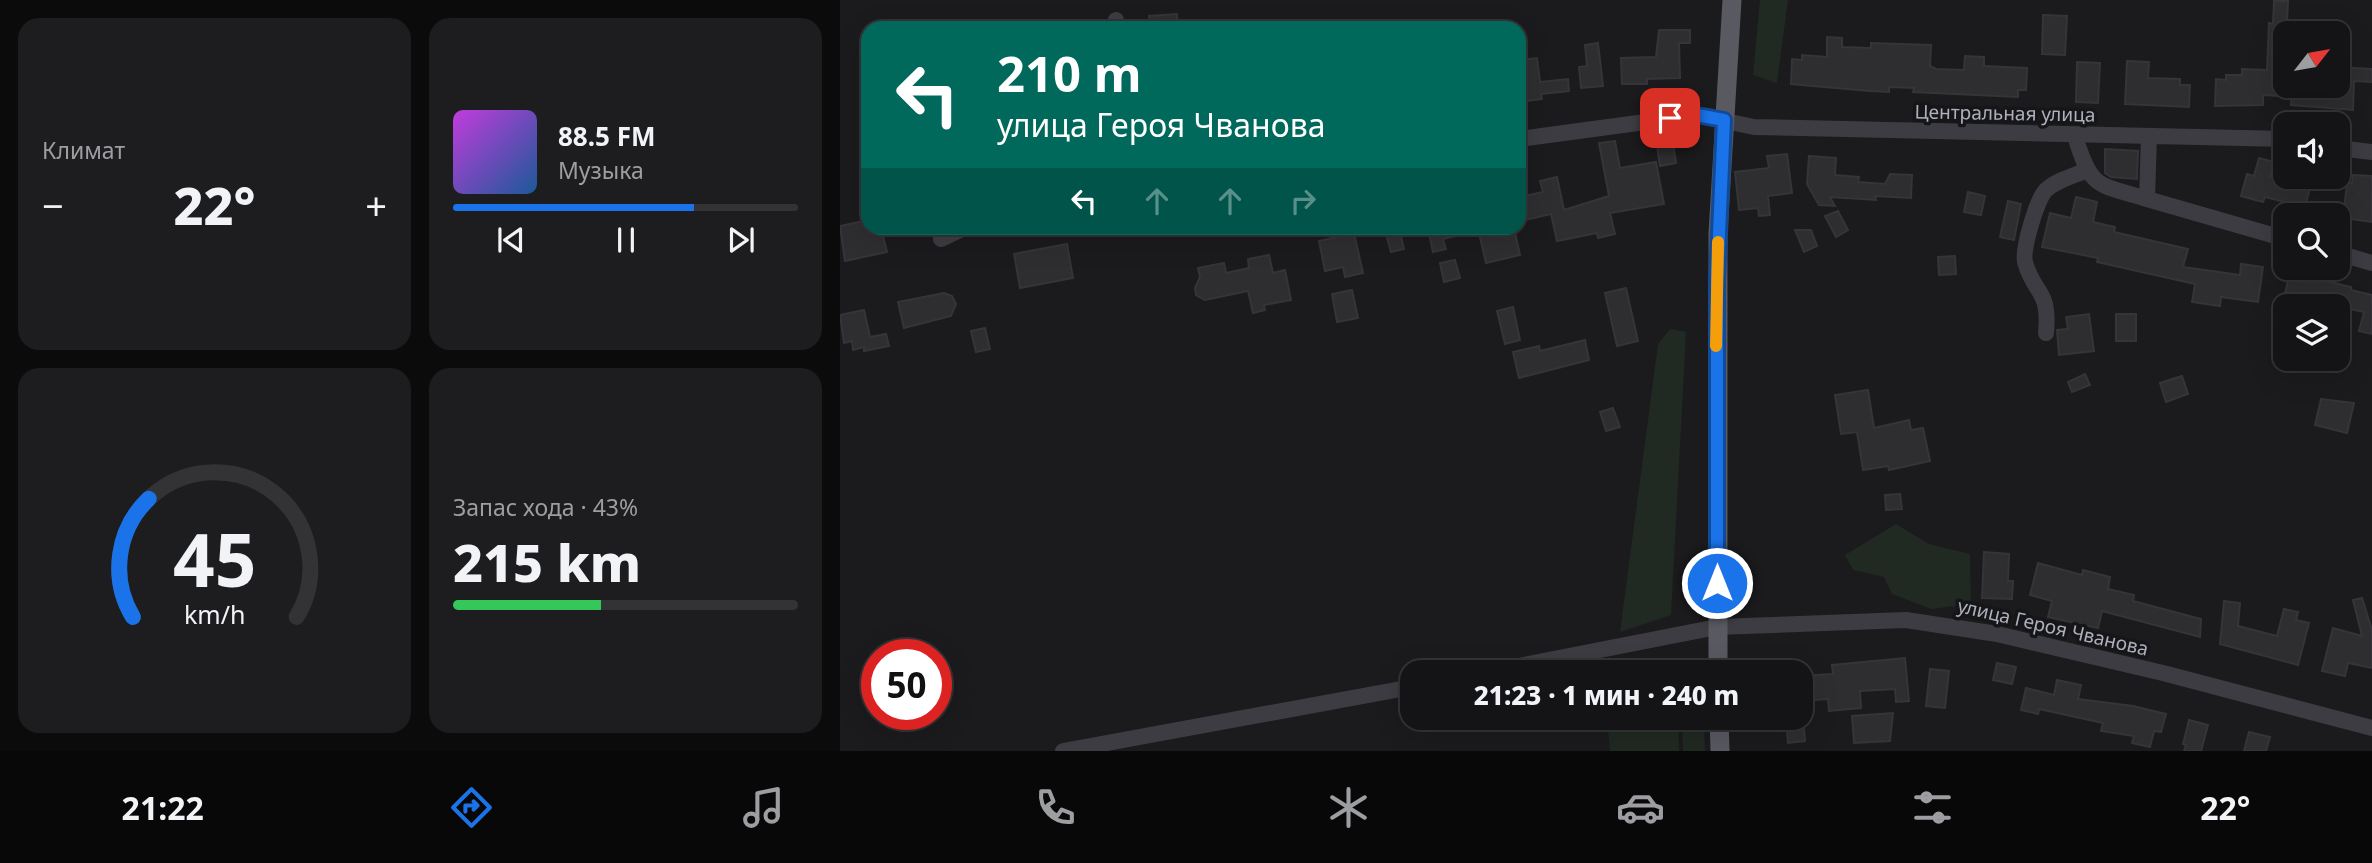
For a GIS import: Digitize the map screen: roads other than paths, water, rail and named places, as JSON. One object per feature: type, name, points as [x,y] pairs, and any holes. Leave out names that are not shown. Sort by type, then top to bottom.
[{"type":"main road","points":[[1718,660],[1717,300],[1732,0]]},
{"type":"main road","points":[[1719,730],[1720,751]]},
{"type":"street","points":[[1526,138],[1697,115],[1724,120]]},
{"type":"street","name":"Центральная улица","points":[[1724,120],[1754,127],[2273,139]]},
{"type":"street","points":[[2075,136],[2085,171],[2099,184],[2273,235]]},
{"type":"street","points":[[2147,199],[2149,136]]},
{"type":"street","points":[[2350,149],[2372,152]]},
{"type":"street","points":[[2046,332],[2048,308],[2027,267],[2025,248],[2041,195],[2054,184],[2085,171]]},
{"type":"street","points":[[941,239],[949,235]]},
{"type":"street","points":[[2350,257],[2372,263]]},
{"type":"street","name":"улица Героя Чванова","points":[[1549,660],[1717,627],[1816,621],[1906,620],[1941,623],[2164,673],[2372,728]]},
{"type":"street","points":[[1063,751],[1400,689]]}]
